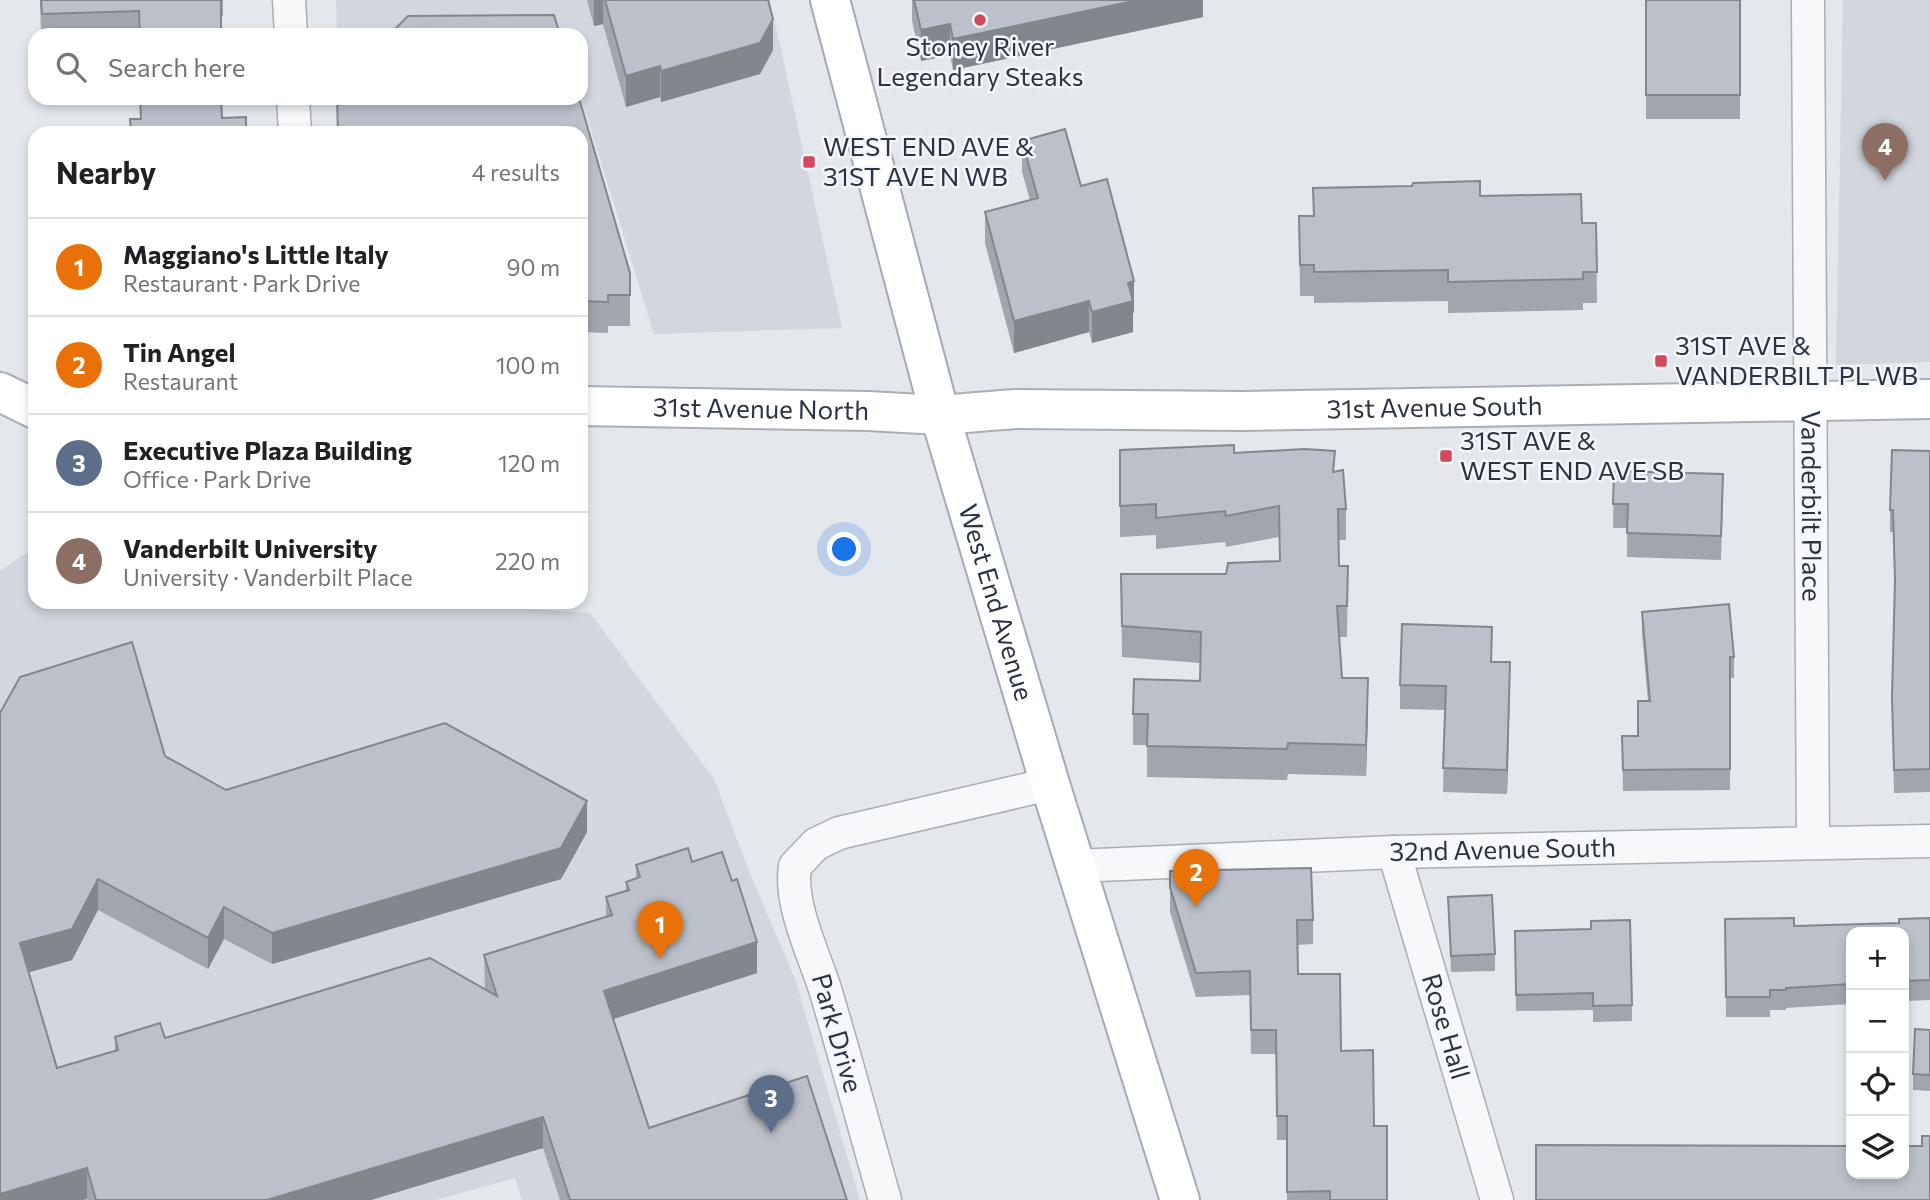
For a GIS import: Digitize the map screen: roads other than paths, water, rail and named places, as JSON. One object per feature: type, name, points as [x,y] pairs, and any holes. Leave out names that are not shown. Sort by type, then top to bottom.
[{"type":"main road","name":"West End Avenue","points":[[830,0],[940,415],[1049,784],[1180,1200]]},
{"type":"main road","points":[[0,392],[28,406]]},
{"type":"main road","name":"31st Avenue South","points":[[940,415],[1015,409],[1242,411],[1930,400]]},
{"type":"main road","name":"31st Avenue North","points":[[588,406],[940,415]]},
{"type":"street","points":[[289,0],[291,28]]},
{"type":"street","name":"Vanderbilt Place","points":[[1808,0],[1813,842]]},
{"type":"street","points":[[293,105],[295,126]]},
{"type":"street","name":"Park Drive","points":[[885,1200],[828,1000],[799,911],[794,886],[795,866],[816,844],[839,834],[1049,784]]},
{"type":"street","name":"32nd Avenue South","points":[[1076,866],[1394,852],[1930,841]]},
{"type":"street","name":"Rose Hall","points":[[1394,852],[1497,1200]]},
{"type":"place","name":"Stoney River Legendary Steaks","points":[[980,20]]},
{"type":"place","name":"WEST END AVE & 31ST AVE N WB","points":[[809,162]]},
{"type":"place","name":"Vanderbilt University","points":[[1885,181]]},
{"type":"place","name":"31ST AVE & VANDERBILT PL WB","points":[[1661,361]]},
{"type":"place","name":"31ST AVE & WEST END AVE SB","points":[[1446,456]]},
{"type":"place","name":"Tin Angel","points":[[1196,907]]},
{"type":"place","name":"Maggiano's Little Italy","points":[[660,959]]},
{"type":"place","name":"Executive Plaza Building","points":[[771,1133]]}]
